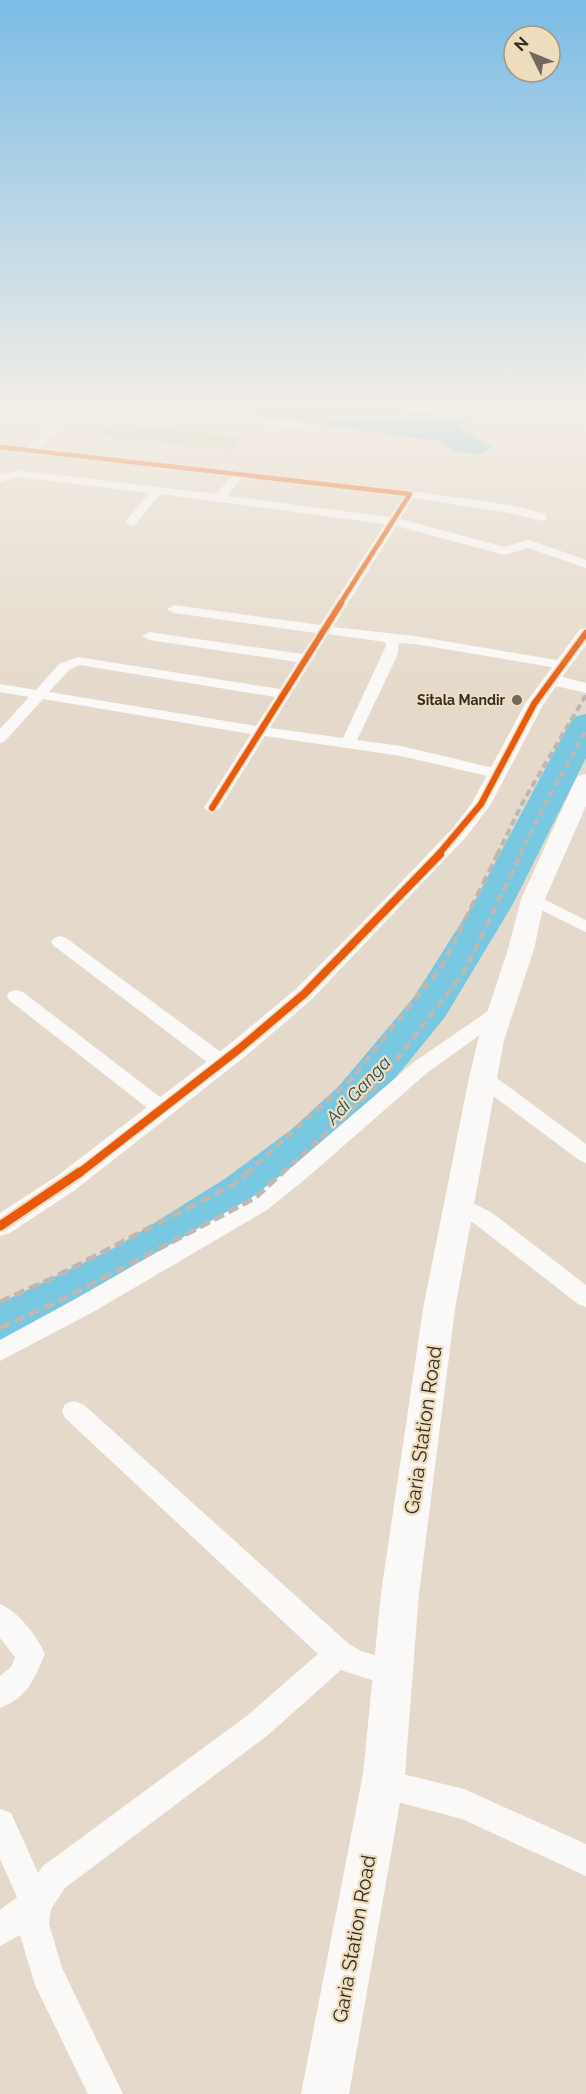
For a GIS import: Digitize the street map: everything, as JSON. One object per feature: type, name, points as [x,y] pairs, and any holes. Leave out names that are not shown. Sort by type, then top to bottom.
[{"type":"main road","name":"Garia Station Road","points":[[325,2094],[382,1784],[400,1593],[439,1309],[483,1078],[491,1040],[521,949],[533,899],[583,796]]},
{"type":"street","points":[[130,522],[145,504]]},
{"type":"street","points":[[262,504],[393,521],[505,551],[524,544],[533,545],[586,564]]},
{"type":"street","points":[[212,808],[404,504]]},
{"type":"street","points":[[475,504],[542,517]]},
{"type":"street","points":[[174,609],[390,639],[415,640],[557,672],[586,688]]},
{"type":"street","points":[[0,1226],[66,1182],[162,1109],[222,1063],[304,994],[416,880],[481,804],[534,704],[586,633]]},
{"type":"street","points":[[149,636],[306,659]]},
{"type":"street","points":[[348,744],[390,656],[393,646],[390,639]]},
{"type":"street","points":[[0,738],[64,667],[78,661],[285,694]]},
{"type":"street","points":[[0,688],[261,731],[401,751],[496,773]]},
{"type":"street","points":[[533,899],[586,927]]},
{"type":"street","points":[[60,942],[222,1063]]},
{"type":"street","points":[[16,996],[162,1109]]},
{"type":"street","points":[[0,1351],[85,1305],[259,1204],[301,1172],[421,1067],[501,1011]]},
{"type":"street","points":[[483,1078],[586,1155]]},
{"type":"street","points":[[460,1205],[483,1218],[586,1298]]},
{"type":"street","points":[[74,1411],[339,1654],[356,1663],[393,1673]]},
{"type":"street","points":[[0,1617],[31,1654],[21,1677],[0,1694]]},
{"type":"street","points":[[0,1930],[36,1902],[54,1877],[258,1725],[339,1654]]},
{"type":"street","points":[[382,1784],[464,1804],[586,1860]]},
{"type":"street","points":[[0,1824],[36,1902],[33,1924],[47,1973],[106,2094]]},
{"type":"waterway","name":"Adi Ganga","points":[[0,1328],[134,1261],[244,1191],[309,1141],[355,1097],[430,1007],[493,904],[586,724]]},
{"type":"railway","points":[[497,855],[524,800],[586,695]]},
{"type":"railway","points":[[520,855],[545,804],[586,731]]},
{"type":"railway","points":[[246,1174],[351,1079],[442,966],[498,854]]},
{"type":"railway","points":[[281,1174],[374,1089],[464,972],[521,854]]},
{"type":"railway","points":[[0,1302],[51,1279],[236,1183],[248,1172]]},
{"type":"railway","points":[[0,1328],[65,1298],[255,1198],[283,1172]]},
{"type":"cycle path","points":[[212,808],[404,504]]},
{"type":"cycle path","points":[[0,1226],[66,1183],[239,1049],[304,994],[367,931],[459,833],[481,804],[534,704],[586,633]]},
{"type":"place","name":"Sitala Mandir","points":[[517,700]]}]
